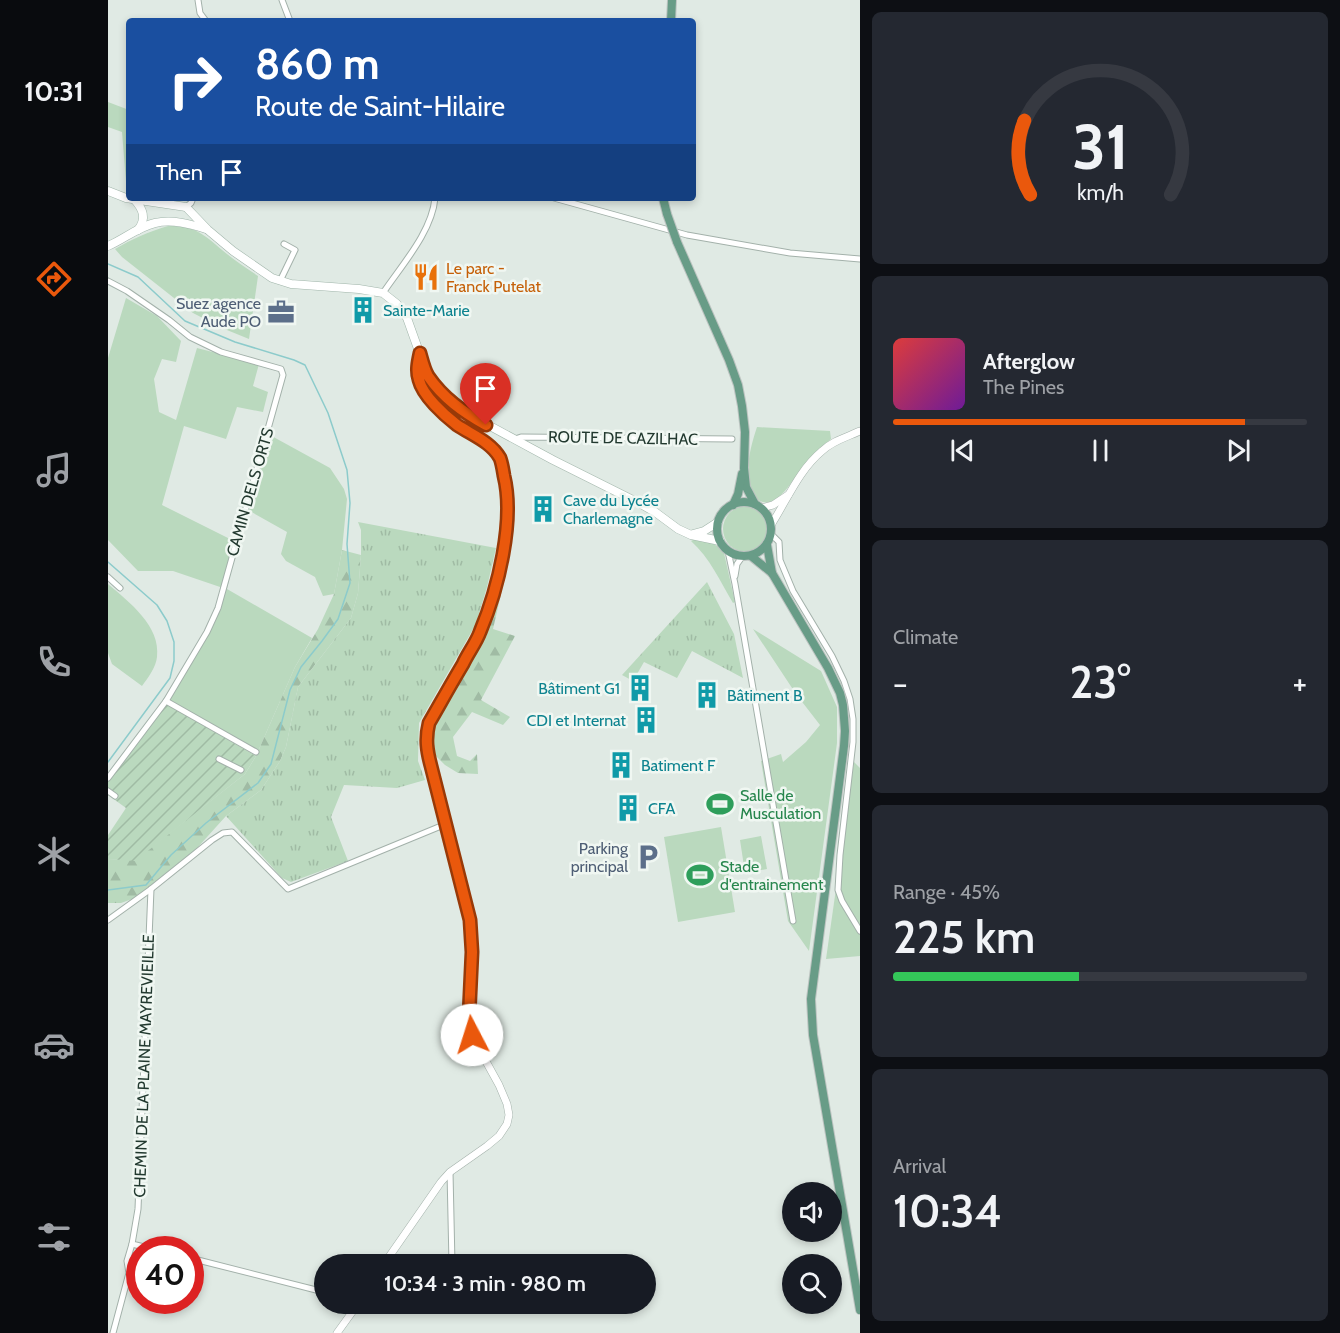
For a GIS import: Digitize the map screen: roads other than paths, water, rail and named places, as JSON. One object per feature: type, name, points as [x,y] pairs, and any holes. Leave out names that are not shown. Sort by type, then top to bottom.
[{"type":"main road","points":[[671,18],[672,0]]},
{"type":"main road","points":[[108,191],[126,197]]},
{"type":"main road","points":[[136,201],[144,215],[142,225],[137,231]]},
{"type":"main road","points":[[147,201],[186,207],[208,230],[248,262],[279,281],[383,293],[398,304],[407,318],[427,374],[448,400],[466,413],[639,503],[678,529],[691,535],[720,541]]},
{"type":"main road","points":[[664,201],[677,242],[738,385],[745,432],[744,468],[748,492],[767,514],[771,529],[767,545],[772,573],[828,668],[843,705],[844,746],[812,991],[811,1019],[860,1310]]},
{"type":"main road","points":[[108,246],[154,223],[182,216],[186,207]]},
{"type":"main road","points":[[186,207],[187,216],[196,226]]},
{"type":"main road","points":[[168,221],[208,230]]},
{"type":"main road","points":[[733,505],[744,468]]},
{"type":"main road","points":[[758,506],[743,502],[733,505],[723,513],[718,522],[717,532],[720,541],[734,555],[747,556],[758,553],[767,545]]},
{"type":"main road","points":[[691,535],[705,531],[718,522]]},
{"type":"main road","points":[[747,556],[772,573]]},
{"type":"street","points":[[198,0],[200,13],[204,18]]},
{"type":"street","points":[[282,0],[289,18]]},
{"type":"street","points":[[186,207],[192,201]]},
{"type":"street","points":[[383,293],[421,237],[434,201]]},
{"type":"street","points":[[565,201],[687,235],[790,253],[860,259]]},
{"type":"street","points":[[279,281],[295,249],[284,244]]},
{"type":"street","name":"CAMIN DELS ORTS","points":[[108,281],[127,291],[190,337],[221,352],[281,369],[283,375],[218,608],[207,632],[166,701],[108,778]]},
{"type":"street","points":[[391,1254],[450,1172],[499,1136],[507,1124],[509,1115],[499,1085],[472,1035],[469,1016],[472,952],[470,920],[427,747],[429,723],[480,634],[489,608],[505,540],[508,512],[507,487],[501,460],[494,449],[456,424],[428,397],[419,381],[417,367],[420,353]]},
{"type":"street","points":[[860,431],[832,444],[805,469],[771,529],[779,542],[780,560],[793,591],[832,656],[850,699],[853,742],[838,866],[838,890],[860,931]]},
{"type":"street","name":"ROUTE DE CAZILHAC","points":[[515,439],[521,437],[732,439]]},
{"type":"street","points":[[758,506],[773,505],[790,494]]},
{"type":"street","points":[[728,551],[793,921]]},
{"type":"street","points":[[735,584],[737,564],[747,556]]},
{"type":"street","points":[[108,577],[120,588]]},
{"type":"street","points":[[166,701],[256,752]]},
{"type":"street","points":[[219,759],[241,770]]},
{"type":"street","points":[[108,791],[115,796]]},
{"type":"street","points":[[108,920],[152,889],[223,833],[232,832],[288,889],[446,824]]},
{"type":"street","name":"CHEMIN DE LA PLAINE MAYREVIEILLE","points":[[133,1236],[138,1209],[152,889]]},
{"type":"street","points":[[450,1172],[452,1254]]},
{"type":"street","points":[[204,1262],[314,1289]]},
{"type":"street","name":"CHEMIN DE LA PLAINE MAYREVIEILLE","points":[[113,1333],[126,1284]]},
{"type":"street","points":[[337,1333],[350,1314]]},
{"type":"waterway","points":[[108,264],[138,277],[185,321],[235,342],[305,365],[328,413],[347,470],[350,503],[347,544],[350,583],[338,619],[301,667],[290,690],[271,764],[258,783],[206,823],[171,855],[146,885],[108,890]]},
{"type":"waterway","points":[[108,562],[157,605],[167,621],[174,642],[174,661],[170,678],[108,762]]},
{"type":"place","name":"Le parc - Franck Putelat","points":[[426,277]]},
{"type":"place","name":"Sainte-Marie","points":[[363,310]]},
{"type":"place","name":"Suez agence Aude PO","points":[[281,312]]},
{"type":"place","name":"Cave du Lycée Charlemagne","points":[[543,509]]},
{"type":"place","name":"Bâtiment G1","points":[[640,688]]},
{"type":"place","name":"Bâtiment B","points":[[707,695]]},
{"type":"place","name":"CDI et Internat","points":[[646,720]]},
{"type":"place","name":"Batiment F","points":[[621,765]]},
{"type":"place","name":"Salle de Musculation","points":[[720,804]]},
{"type":"place","name":"CFA","points":[[628,808]]},
{"type":"place","name":"Parking principal","points":[[648,857]]},
{"type":"place","name":"Stade d'entrainement","points":[[700,875]]}]
